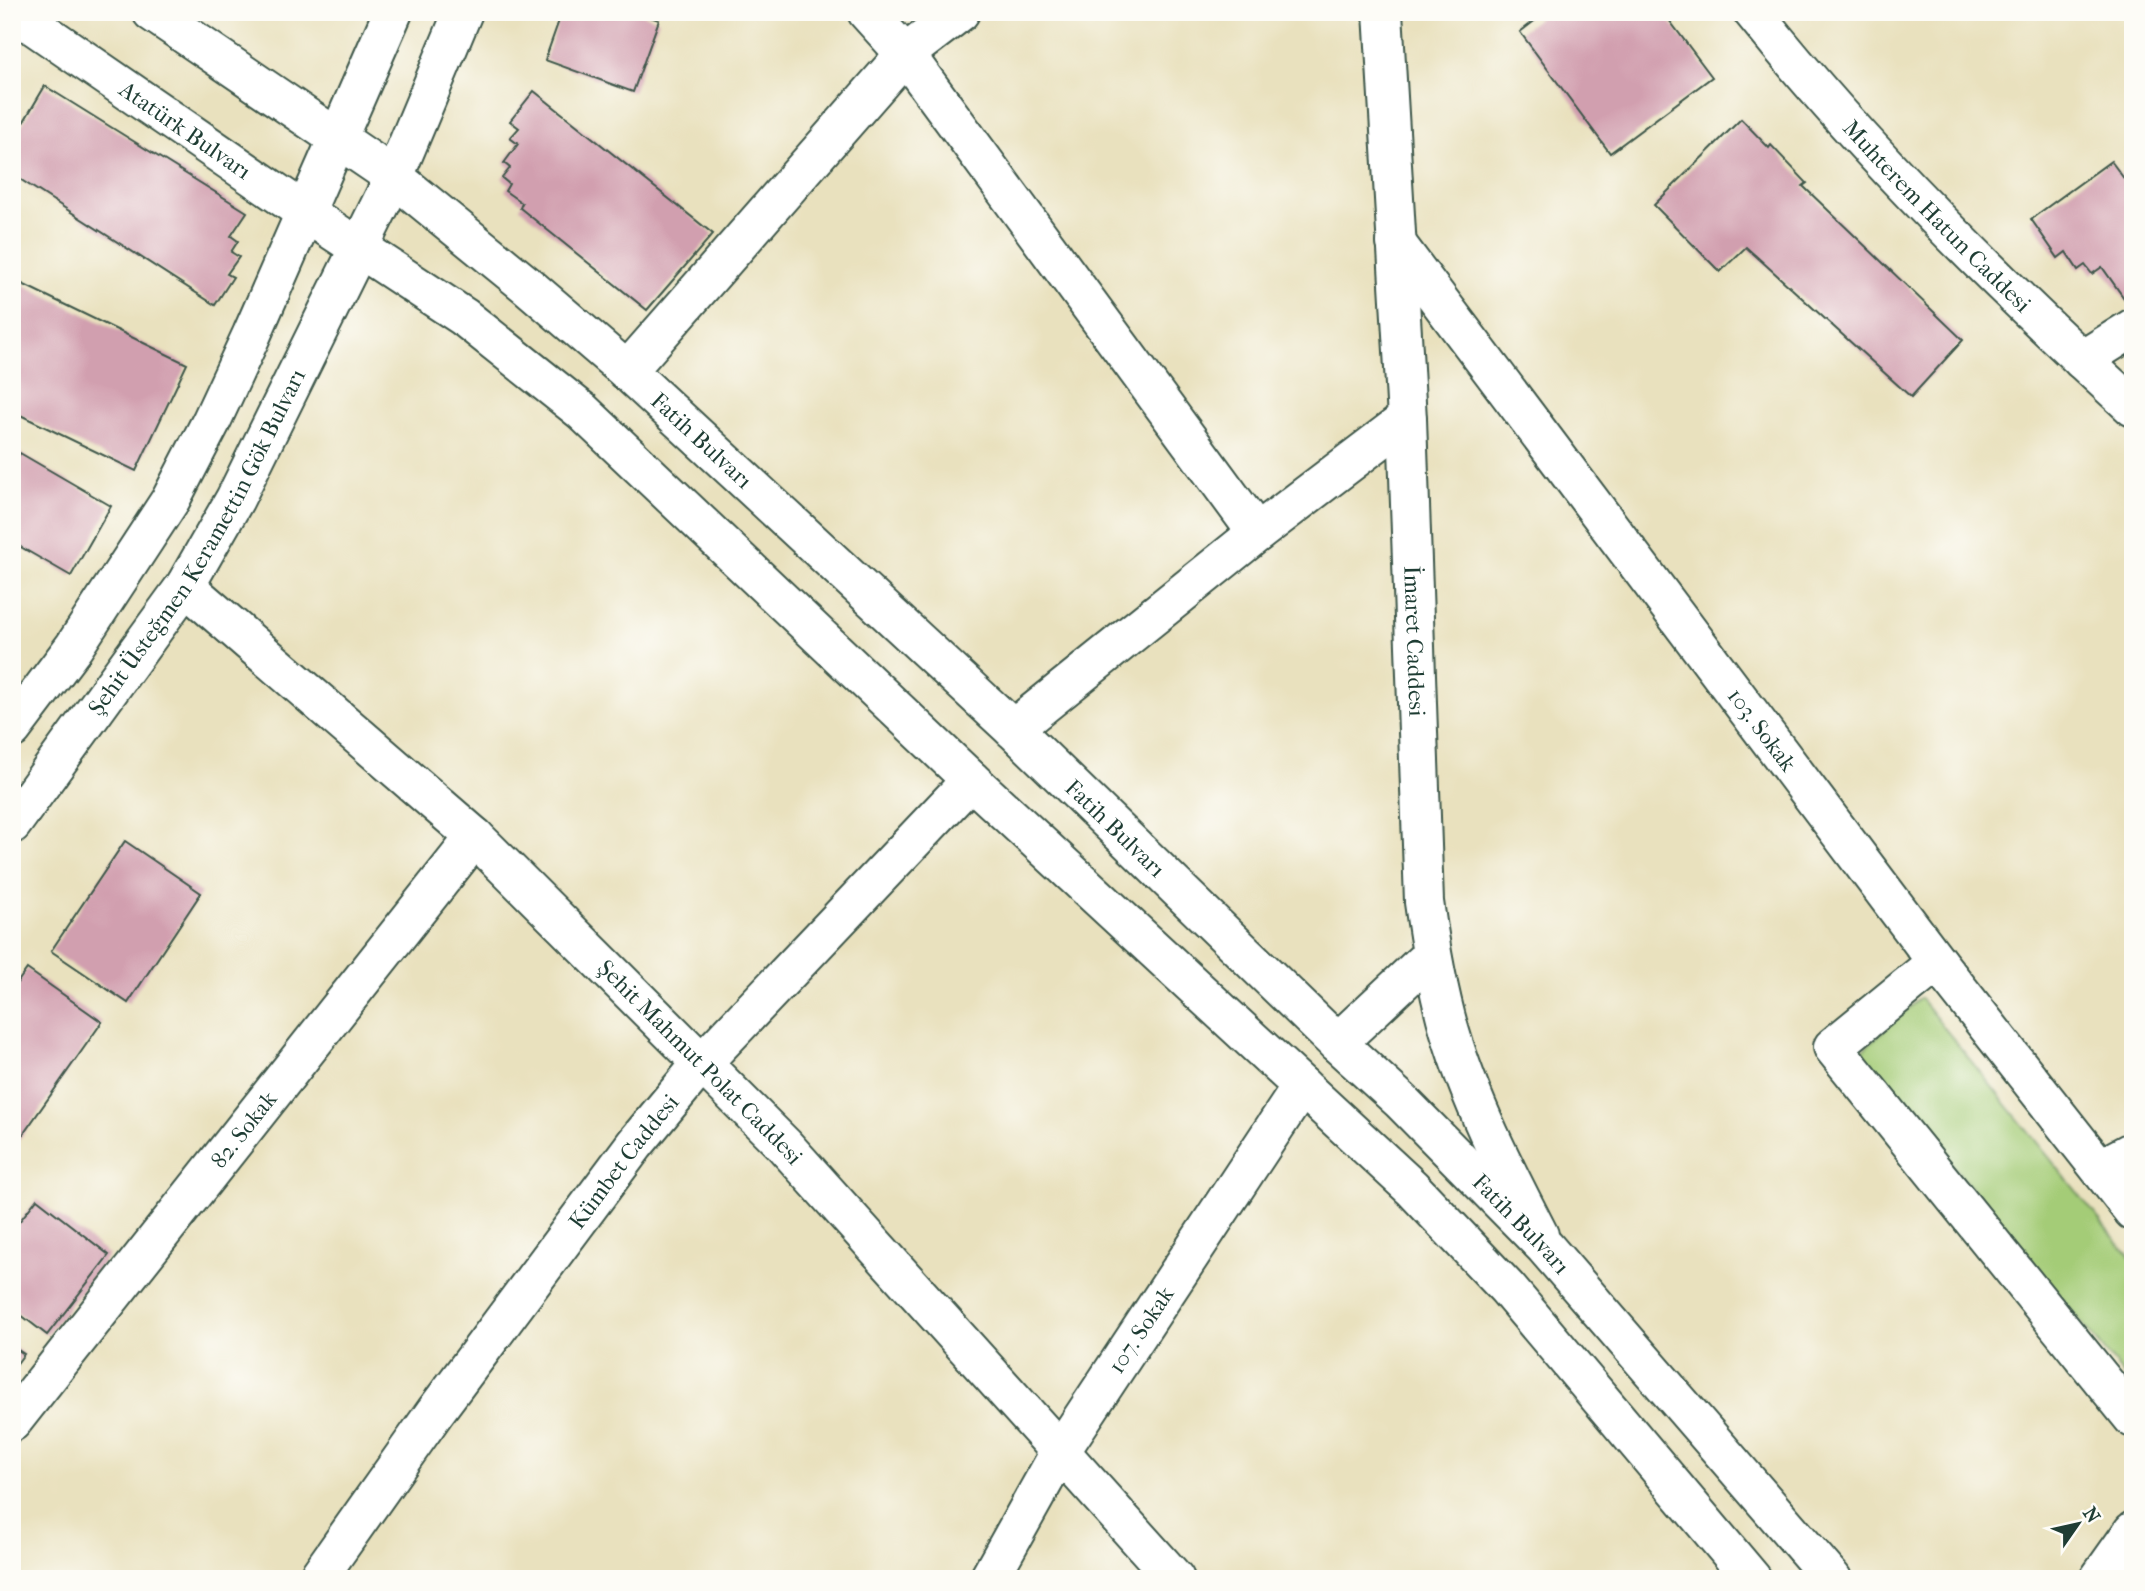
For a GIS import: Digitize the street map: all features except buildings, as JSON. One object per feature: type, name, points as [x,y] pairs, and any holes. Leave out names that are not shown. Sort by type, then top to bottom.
[{"type":"street","name":"Atatürk Bulvarı","points":[[14,12],[306,213],[359,246]]},
{"type":"street","points":[[152,12],[339,139]]},
{"type":"street","name":"Şehit Üsteğmen Keramettin Gök Bulvarı","points":[[12,729],[74,646],[171,499],[217,410],[394,12]]},
{"type":"street","name":"Şehit Üsteğmen Keramettin Gök Bulvarı","points":[[12,824],[185,586],[235,499],[394,177],[463,12]]},
{"type":"street","points":[[867,12],[905,54],[1257,533]]},
{"type":"street","points":[[627,371],[905,54],[960,12]]},
{"type":"street","name":"İmaret Caddesi","points":[[1383,12],[1407,419],[1424,902],[1431,955],[1450,1030],[1472,1094],[1504,1167],[1545,1247]]},
{"type":"street","name":"Muhterem Hatun Caddesi","points":[[1753,12],[1804,76],[1947,231],[2133,407]]},
{"type":"street","name":"Fatih Bulvarı","points":[[339,139],[394,177],[627,371],[1013,729],[1337,1043],[1401,1101],[1545,1247],[1832,1579]]},
{"type":"street","name":"103. Sokak","points":[[1396,243],[1937,962],[2117,1159],[2133,1211]]},
{"type":"street","points":[[359,246],[464,317],[582,411],[971,780],[1412,1188],[1507,1288],[1752,1579]]},
{"type":"street","points":[[2082,360],[2133,328]]},
{"type":"street","points":[[1013,729],[1257,533],[1407,419]]},
{"type":"street","name":"Şehit Mahmut Polat Caddesi","points":[[185,586],[475,837],[784,1145],[1175,1579]]},
{"type":"street","name":"Kümbet Caddesi","points":[[317,1579],[435,1412],[635,1144],[702,1063],[971,780]]},
{"type":"street","name":"82. Sokak","points":[[12,1422],[475,837]]},
{"type":"street","points":[[1337,1043],[1431,955]]},
{"type":"street","points":[[1937,962],[1833,1047],[2133,1418]]},
{"type":"street","name":"107. Sokak","points":[[989,1579],[1060,1452],[1301,1086]]},
{"type":"street","points":[[2099,1579],[2133,1531]]},
{"type":"green space","points":[[1920,998],[2133,1261],[2133,1386],[1860,1052]]}]
